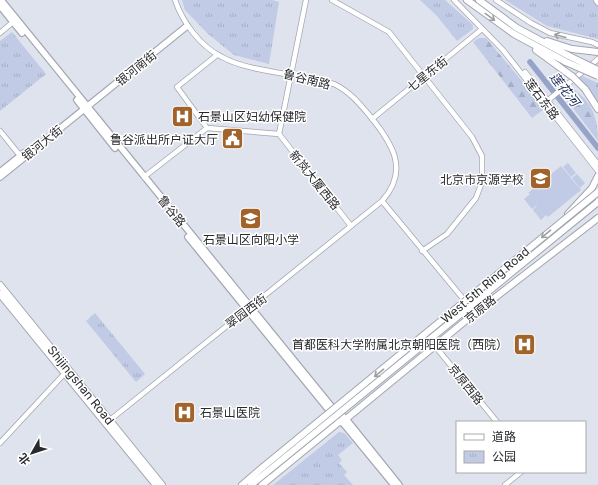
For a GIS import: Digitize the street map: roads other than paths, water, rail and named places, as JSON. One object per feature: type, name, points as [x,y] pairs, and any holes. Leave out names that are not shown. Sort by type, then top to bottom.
[{"type":"highway","points":[[467,0],[516,31],[598,76]]},
{"type":"highway","points":[[479,0],[558,66],[574,77],[585,89],[598,109]]},
{"type":"highway","points":[[516,31],[559,46],[584,51],[598,51]]},
{"type":"highway","points":[[568,59],[598,70]]},
{"type":"highway","points":[[562,221],[592,188],[598,176]]},
{"type":"highway","name":"West 5th Ring Road","points":[[242,485],[598,192]]},
{"type":"highway","name":"West 5th Ring Road","points":[[251,485],[598,202]]},
{"type":"highway","points":[[568,227],[598,206]]},
{"type":"highway","name":"京原路","points":[[267,485],[475,313],[598,218]]},
{"type":"highway","name":"Shijingshan Road","points":[[0,285],[66,372],[156,485]]},
{"type":"highway","name":"Shijingshan Road","points":[[0,294],[66,372],[110,420],[162,485]]},
{"type":"highway","name":"京原路","points":[[262,485],[343,422]]},
{"type":"main road","name":"鲁谷路","points":[[1,0],[85,107],[343,422]]},
{"type":"main road","name":"鲁谷路","points":[[0,6],[144,177],[249,309]]},
{"type":"main road","name":"银河南街","points":[[85,107],[186,25]]},
{"type":"main road","name":"银河大街","points":[[0,172],[85,107]]},
{"type":"main road","name":"银河大街","points":[[0,177],[21,157]]},
{"type":"main road","points":[[343,422],[394,485]]},
{"type":"main road","points":[[343,422],[399,485]]},
{"type":"street","name":"鲁谷南路","points":[[175,0],[186,25],[217,54],[234,63],[292,74],[332,84],[352,96],[372,119],[393,150],[397,167],[395,182],[382,201]]},
{"type":"street","points":[[144,177],[207,128],[279,134],[306,0]]},
{"type":"street","points":[[332,0],[389,32],[472,137],[482,156],[482,182],[476,198],[447,234],[422,251]]},
{"type":"street","name":"莲石东路","points":[[454,0],[482,29],[487,30],[504,47],[598,164]]},
{"type":"street","points":[[496,0],[545,31],[598,45]]},
{"type":"street","points":[[0,33],[13,22]]},
{"type":"street","name":"七星东街","points":[[372,119],[482,29]]},
{"type":"street","points":[[207,128],[177,87],[217,54]]},
{"type":"street","points":[[547,101],[598,59]]},
{"type":"street","name":"莲石东路","points":[[547,101],[598,171]]},
{"type":"street","points":[[0,131],[21,157]]},
{"type":"street","name":"新岚大厦西路","points":[[279,134],[351,226]]},
{"type":"street","points":[[382,201],[475,313]]},
{"type":"street","name":"翠园西街","points":[[110,420],[382,201]]},
{"type":"street","name":"京原西路","points":[[435,346],[496,421]]},
{"type":"street","points":[[0,443],[66,372]]},
{"type":"street","points":[[505,485],[519,473]]},
{"type":"waterway","name":"莲花河","points":[[530,62],[598,148]]},
{"type":"place","name":"石景山区妇幼保健院","points":[[183,116]]},
{"type":"place","name":"鲁谷派出所户证大厅","points":[[233,139]]},
{"type":"place","name":"北京市京源学校","points":[[540,179]]},
{"type":"place","name":"石景山区向阳小学","points":[[251,218]]},
{"type":"place","name":"首都医科大学附属北京朝阳医院（西院）","points":[[524,344]]},
{"type":"place","name":"石景山医院","points":[[185,412]]}]
